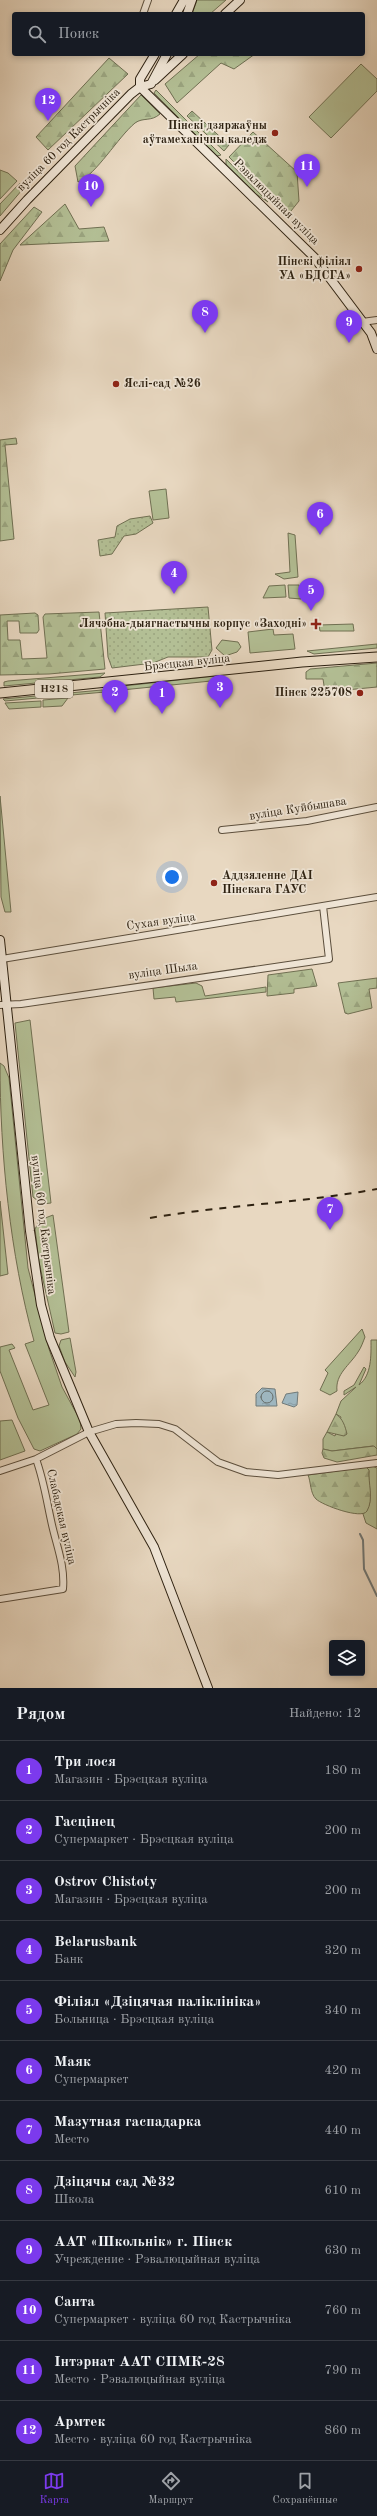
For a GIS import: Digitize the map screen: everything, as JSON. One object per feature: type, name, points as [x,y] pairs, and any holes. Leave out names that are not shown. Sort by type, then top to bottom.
[{"type":"main road","name":"Брэсцкая вуліца","points":[[0,693],[302,662],[377,657]]},
{"type":"street","points":[[144,12],[148,0]]},
{"type":"street","points":[[177,12],[184,0]]},
{"type":"street","points":[[188,12],[192,0]]},
{"type":"street","points":[[227,12],[240,0]]},
{"type":"street","name":"вуліца 60 год Кастрычніка","points":[[140,87],[140,79],[154,56]]},
{"type":"street","points":[[153,82],[166,56]]},
{"type":"street","points":[[153,82],[181,56]]},
{"type":"street","name":"вуліца 60 год Кастрычніка","points":[[0,230],[27,200],[140,87],[148,86],[153,82]]},
{"type":"street","name":"Рэвалюцыйная вуліца","points":[[140,87],[314,257],[371,333],[377,349]]},
{"type":"street","points":[[362,322],[377,320]]},
{"type":"street","name":"вуліца Куйбышава","points":[[222,830],[307,821],[377,807]]},
{"type":"street","name":"Сухая вуліца","points":[[2,959],[377,897]]},
{"type":"street","name":"вуліца Шыла","points":[[4,1005],[329,959],[323,906]]},
{"type":"street","name":"вуліца 60 год Кастрычніка","points":[[0,940],[4,1005],[27,1211],[40,1299],[50,1338],[90,1432],[154,1547],[208,1688]]},
{"type":"street","points":[[0,1471],[36,1459],[90,1432],[116,1424],[136,1423],[168,1426],[218,1462],[246,1472],[267,1474],[377,1463]]},
{"type":"street","name":"Слабадская вуліца","points":[[0,1599],[63,1589],[62,1556],[52,1526],[42,1476],[36,1459]]},
{"type":"green space","points":[[197,0],[226,0],[212,12],[193,12]]},
{"type":"green space","points":[[198,56],[252,56],[234,69],[221,63],[177,103],[165,84]]},
{"type":"green space","points":[[109,58],[128,74],[48,150],[36,137]]},
{"type":"green space","points":[[361,64],[377,79],[377,91],[331,138],[309,117]]},
{"type":"green space","points":[[156,90],[221,155],[217,156],[154,93]]},
{"type":"green space","points":[[141,95],[160,114],[153,118],[141,120],[135,123],[128,129],[92,172],[78,182],[75,166]]},
{"type":"green space","points":[[192,111],[229,145],[224,151],[187,116]]},
{"type":"green space","points":[[253,132],[297,172],[299,201],[287,216],[229,157]]},
{"type":"green space","points":[[226,159],[268,202],[256,194],[226,165]]},
{"type":"green space","points":[[0,170],[8,173],[17,181],[0,199]]},
{"type":"green space","points":[[20,183],[22,190],[0,216],[0,204]]},
{"type":"green space","points":[[65,204],[79,229],[104,227],[109,241],[20,245]]},
{"type":"green space","points":[[34,207],[42,212],[13,250],[0,281],[0,244]]},
{"type":"green space","points":[[16,438],[17,444],[5,445],[14,539],[0,541],[0,440]]},
{"type":"green space","points":[[166,489],[169,518],[153,520],[149,491]]},
{"type":"green space","points":[[150,516],[153,523],[136,534],[124,536],[112,554],[100,556],[98,540],[115,537],[117,526],[130,519]]},
{"type":"green space","points":[[288,533],[295,535],[298,577],[284,579],[275,574],[290,572]]},
{"type":"green space","points":[[285,585],[286,597],[263,598],[269,586]]},
{"type":"green space","points":[[288,585],[299,585],[301,599],[289,598]]},
{"type":"green space","points":[[208,607],[212,650],[208,657],[168,657],[153,663],[112,668],[108,657],[105,613]]},
{"type":"green space","points":[[99,612],[105,669],[49,674],[0,675],[0,615],[35,613],[38,615],[39,630],[37,633],[20,633],[19,621],[7,621],[8,640],[20,640],[22,659],[47,658],[43,617],[45,614]]},
{"type":"green space","points":[[353,624],[354,631],[320,631],[319,625]]},
{"type":"green space","points":[[273,629],[274,635],[293,634],[295,649],[250,653],[248,632]]},
{"type":"green space","points":[[222,640],[238,642],[241,647],[237,652],[225,656],[216,648]]},
{"type":"green space","points":[[377,644],[377,648],[314,654],[307,651]]},
{"type":"green space","points":[[377,663],[377,687],[325,692],[323,679],[306,679],[306,672],[310,669]]},
{"type":"green space","points":[[105,673],[100,677],[4,686],[4,682],[8,681]]},
{"type":"green space","points":[[215,676],[211,681],[112,691],[114,687]]},
{"type":"green space","points":[[102,690],[105,692],[5,701],[3,699]]},
{"type":"green space","points":[[68,698],[62,706],[43,707],[43,700]]},
{"type":"green space","points":[[41,701],[41,707],[9,709],[5,703]]},
{"type":"green space","points":[[0,796],[11,912],[5,912],[1,897]]},
{"type":"green space","points":[[312,969],[317,986],[294,989],[294,993],[267,996],[268,975]]},
{"type":"green space","points":[[377,978],[377,988],[369,989],[372,1008],[348,1014],[345,1013],[338,983]]},
{"type":"green space","points":[[196,983],[202,986],[205,996],[266,987],[266,992],[176,1002],[175,997],[154,999],[153,988]]},
{"type":"green space","points":[[30,1020],[51,1203],[42,1204],[33,1197],[15,1023]]},
{"type":"green space","points":[[0,1063],[4,1066],[9,1078],[28,1268],[49,1349],[62,1387],[80,1420],[81,1429],[77,1434],[40,1451],[34,1449],[18,1418],[0,1371],[0,1347],[12,1344],[15,1348],[9,1350],[33,1410],[49,1405],[25,1344],[34,1341],[19,1274],[8,1204],[4,1168],[0,1098]]},
{"type":"green space","points":[[0,1201],[8,1274],[0,1276]]},
{"type":"green space","points":[[53,1215],[69,1332],[61,1334],[55,1333],[39,1262],[35,1229],[40,1220]]},
{"type":"green space","points":[[362,1329],[365,1337],[363,1343],[355,1357],[338,1380],[337,1391],[330,1395],[320,1390],[328,1373],[325,1370]]},
{"type":"green space","points":[[70,1338],[76,1372],[75,1377],[65,1362],[59,1346],[61,1340]]},
{"type":"green space","points":[[371,1340],[377,1340],[377,1449],[373,1446],[332,1451],[323,1449],[323,1439],[327,1432],[335,1436],[341,1417],[336,1414],[341,1401],[356,1387],[344,1395],[344,1391],[354,1385],[364,1367],[366,1369],[359,1385],[369,1370]]},
{"type":"green space","points":[[336,1414],[342,1420],[344,1425],[347,1434],[344,1436],[327,1432]]},
{"type":"green space","points":[[12,1420],[25,1451],[0,1460],[0,1421]]},
{"type":"green space","points":[[374,1446],[377,1449],[377,1455],[337,1462],[324,1458],[322,1453],[323,1449],[332,1451]]},
{"type":"green space","points":[[372,1466],[377,1468],[377,1529],[366,1523],[363,1514],[367,1510],[370,1499],[369,1471],[366,1467]]},
{"type":"green space","points":[[366,1467],[369,1470],[370,1501],[367,1511],[364,1513],[358,1514],[342,1511],[320,1502],[314,1497],[308,1475]]},
{"type":"water","points":[[262,1388],[275,1389],[277,1406],[256,1406],[256,1394]]},
{"type":"water","points":[[298,1392],[297,1405],[294,1407],[282,1403],[286,1394]]},
{"type":"waterway","points":[[360,1534],[363,1540],[364,1569],[377,1596]]},
{"type":"railway","points":[[150,1218],[207,1210],[320,1198],[377,1189]]},
{"type":"place","name":"Армтек","points":[[48,121]]},
{"type":"place","name":"Пінскі дзяржаўны аўтамеханічны каледж","points":[[275,133]]},
{"type":"place","name":"Інтэрнат ААТ СПМК-28","points":[[307,187]]},
{"type":"place","name":"Санта","points":[[91,207]]},
{"type":"place","name":"Пінскі філіял УА «БДСГА»","points":[[359,269]]},
{"type":"place","name":"Дзіцячы сад №32","points":[[205,333]]},
{"type":"place","name":"ААТ «Школьнік» г. Пінск","points":[[349,343]]},
{"type":"place","name":"Яслі-сад №26","points":[[116,384]]},
{"type":"place","name":"Маяк","points":[[320,535]]},
{"type":"place","name":"Belarusbank","points":[[174,594]]},
{"type":"place","name":"Філіял «Дзіцячая паліклініка»","points":[[311,611]]},
{"type":"place","name":"Лячэбна-дыягнастычны корпус «Заходні»","points":[[316,624]]},
{"type":"place","name":"Пінск 225708","points":[[360,693]]},
{"type":"place","name":"Ostrov Chistoty","points":[[220,708]]},
{"type":"place","name":"Гасцінец","points":[[115,713]]},
{"type":"place","name":"Три лося","points":[[162,714]]},
{"type":"place","name":"Аддзяленне ДАІ Пінскага ГАУС","points":[[214,883]]},
{"type":"place","name":"Мазутная гаспадарка","points":[[330,1230]]}]
